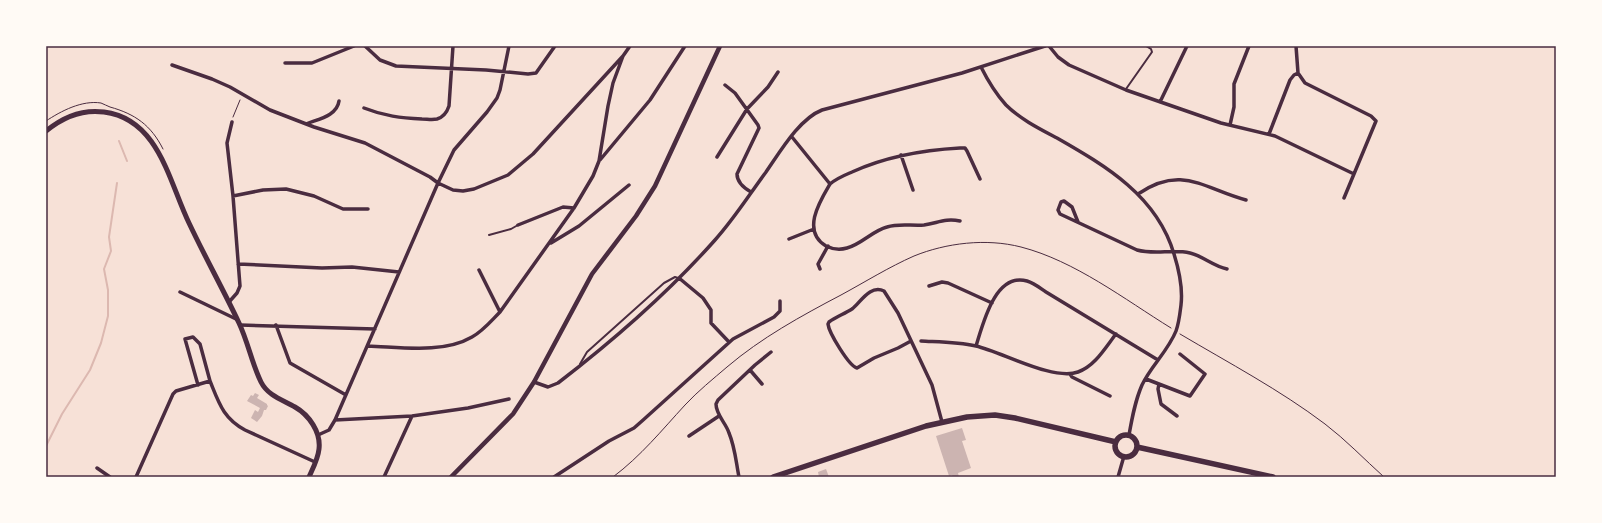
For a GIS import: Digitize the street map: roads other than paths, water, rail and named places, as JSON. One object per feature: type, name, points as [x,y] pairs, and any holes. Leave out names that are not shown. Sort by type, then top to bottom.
[{"type":"main road","points":[[46,131],[72,115],[94,111],[117,114],[137,125],[149,137],[161,157],[183,210],[239,322],[258,375],[265,388],[274,396],[302,411],[312,422],[318,435],[319,450],[309,477]]},
{"type":"main road","points":[[772,477],[894,436],[942,422],[974,416],[1007,416],[1025,419],[1116,442]]},
{"type":"main road","points":[[1129,435],[1134,438],[1137,447],[1131,456],[1124,456],[1117,452],[1115,445],[1120,437],[1129,435]]},
{"type":"main road","points":[[1137,447],[1273,477]]},
{"type":"street","points":[[285,63],[312,63],[354,46]]},
{"type":"street","points":[[365,46],[380,60],[396,66],[452,68],[534,74],[555,46]]},
{"type":"street","points":[[364,108],[384,116],[398,118],[434,119],[441,117],[445,114],[449,106],[453,46]]},
{"type":"street","points":[[318,435],[329,430],[335,420],[438,183],[456,146],[493,104],[500,90],[509,46]]},
{"type":"street","points":[[172,65],[212,79],[237,90],[270,110],[306,124],[365,143],[430,177],[438,183],[453,190],[463,191],[474,189],[508,175],[533,154],[623,56],[630,46]]},
{"type":"street","points":[[599,161],[650,100],[685,46]]},
{"type":"street","points":[[451,477],[513,414],[534,382],[592,274],[632,222],[655,186],[720,46]]},
{"type":"street","points":[[534,382],[551,386],[579,366],[654,303],[715,240],[741,208],[751,192],[792,137],[810,117],[822,110],[982,67],[1045,46]]},
{"type":"street","points":[[1049,46],[1058,57],[1069,65],[1126,90],[1230,125],[1269,134],[1354,174]]},
{"type":"street","points":[[1160,102],[1186,46]]},
{"type":"street","points":[[1230,125],[1234,107],[1234,84],[1249,46]]},
{"type":"street","points":[[1296,46],[1298,73],[1302,80],[1308,85],[1371,116],[1376,121],[1344,198]]},
{"type":"street","points":[[368,346],[426,348],[455,344],[473,336],[500,312],[584,194],[599,161],[613,83],[623,56]]},
{"type":"street","points":[[982,67],[994,89],[1010,108],[1043,131],[1101,164],[1138,194],[1155,214],[1173,251],[1182,288],[1181,305],[1176,331],[1170,343],[1142,385],[1135,406],[1129,435]]},
{"type":"street","points":[[717,157],[747,109],[771,84],[778,72]]},
{"type":"street","points":[[1269,134],[1290,80],[1298,73]]},
{"type":"street","points":[[724,85],[735,93],[759,128],[738,171],[737,177],[751,192]]},
{"type":"street","points":[[306,124],[329,115],[337,107],[339,101]]},
{"type":"street","points":[[229,302],[239,289],[233,196],[226,142],[232,122]]},
{"type":"street","points":[[792,137],[830,184]]},
{"type":"street","points":[[960,221],[947,220],[925,225],[889,226],[877,231],[849,248],[839,250],[828,246],[820,240],[814,229],[813,221],[830,184],[862,168],[901,155],[965,148],[980,180]]},
{"type":"street","points":[[901,155],[912,190]]},
{"type":"street","points":[[1138,194],[1155,184],[1164,181],[1177,180],[1200,183],[1246,200]]},
{"type":"street","points":[[550,243],[579,226],[629,185]]},
{"type":"street","points":[[233,196],[263,190],[286,189],[314,196],[343,209],[368,209]]},
{"type":"street","points":[[1078,222],[1071,205],[1064,201],[1061,202],[1058,210],[1059,212],[1078,222],[1124,245],[1150,253],[1173,251],[1190,253],[1219,267],[1227,269]]},
{"type":"street","points":[[518,225],[563,207],[574,208]]},
{"type":"street","points":[[789,239],[814,229]]},
{"type":"street","points":[[820,269],[818,264],[828,246]]},
{"type":"street","points":[[238,264],[322,268],[352,267],[384,269],[399,272]]},
{"type":"street","points":[[479,270],[500,312]]},
{"type":"street","points":[[679,278],[703,298],[711,310],[711,323],[729,342]]},
{"type":"street","points":[[976,346],[992,303],[999,290],[1008,282],[1018,280],[1027,281],[1158,360]]},
{"type":"street","points":[[929,286],[942,282],[948,282],[992,303]]},
{"type":"street","points":[[911,340],[857,368],[850,365],[830,332],[828,324],[851,309],[866,295],[880,289],[884,291],[911,340],[932,385],[942,422]]},
{"type":"street","points":[[180,292],[239,322],[375,329]]},
{"type":"street","points":[[554,477],[638,424],[729,342],[774,317],[780,311],[780,301]]},
{"type":"street","points":[[276,325],[290,363],[346,394]]},
{"type":"street","points":[[922,341],[976,346],[1050,372],[1070,374],[1083,370],[1091,364],[1116,334]]},
{"type":"street","points":[[198,385],[185,339],[193,337],[199,343],[210,381],[222,410],[236,424],[245,430],[315,462]]},
{"type":"street","points":[[739,477],[734,448],[729,432],[719,416],[716,407],[718,400],[771,352]]},
{"type":"street","points":[[1146,379],[1190,396],[1199,386],[1205,374],[1180,354]]},
{"type":"street","points":[[750,370],[762,384]]},
{"type":"street","points":[[1070,374],[1072,377],[1110,396]]},
{"type":"street","points":[[136,477],[173,394],[176,391],[210,381]]},
{"type":"street","points":[[1159,384],[1158,389],[1161,404],[1177,416]]},
{"type":"street","points":[[335,420],[412,416],[468,408],[509,400]]},
{"type":"street","points":[[384,477],[412,416]]},
{"type":"street","points":[[689,436],[719,416]]},
{"type":"street","points":[[1118,477],[1124,456]]},
{"type":"street","points":[[97,468],[110,477]]},
{"type":"lane","points":[[1126,90],[1150,56],[1152,50],[1146,46]]},
{"type":"lane","points":[[489,235],[511,229],[518,225]]},
{"type":"lane","points":[[579,366],[587,352],[664,283],[675,277],[679,278]]},
{"type":"waterway","points":[[119,141],[127,161]]},
{"type":"waterway","points":[[46,446],[62,414],[90,370],[101,343],[108,316],[108,290],[104,269],[111,251],[109,237],[117,183]]}]
